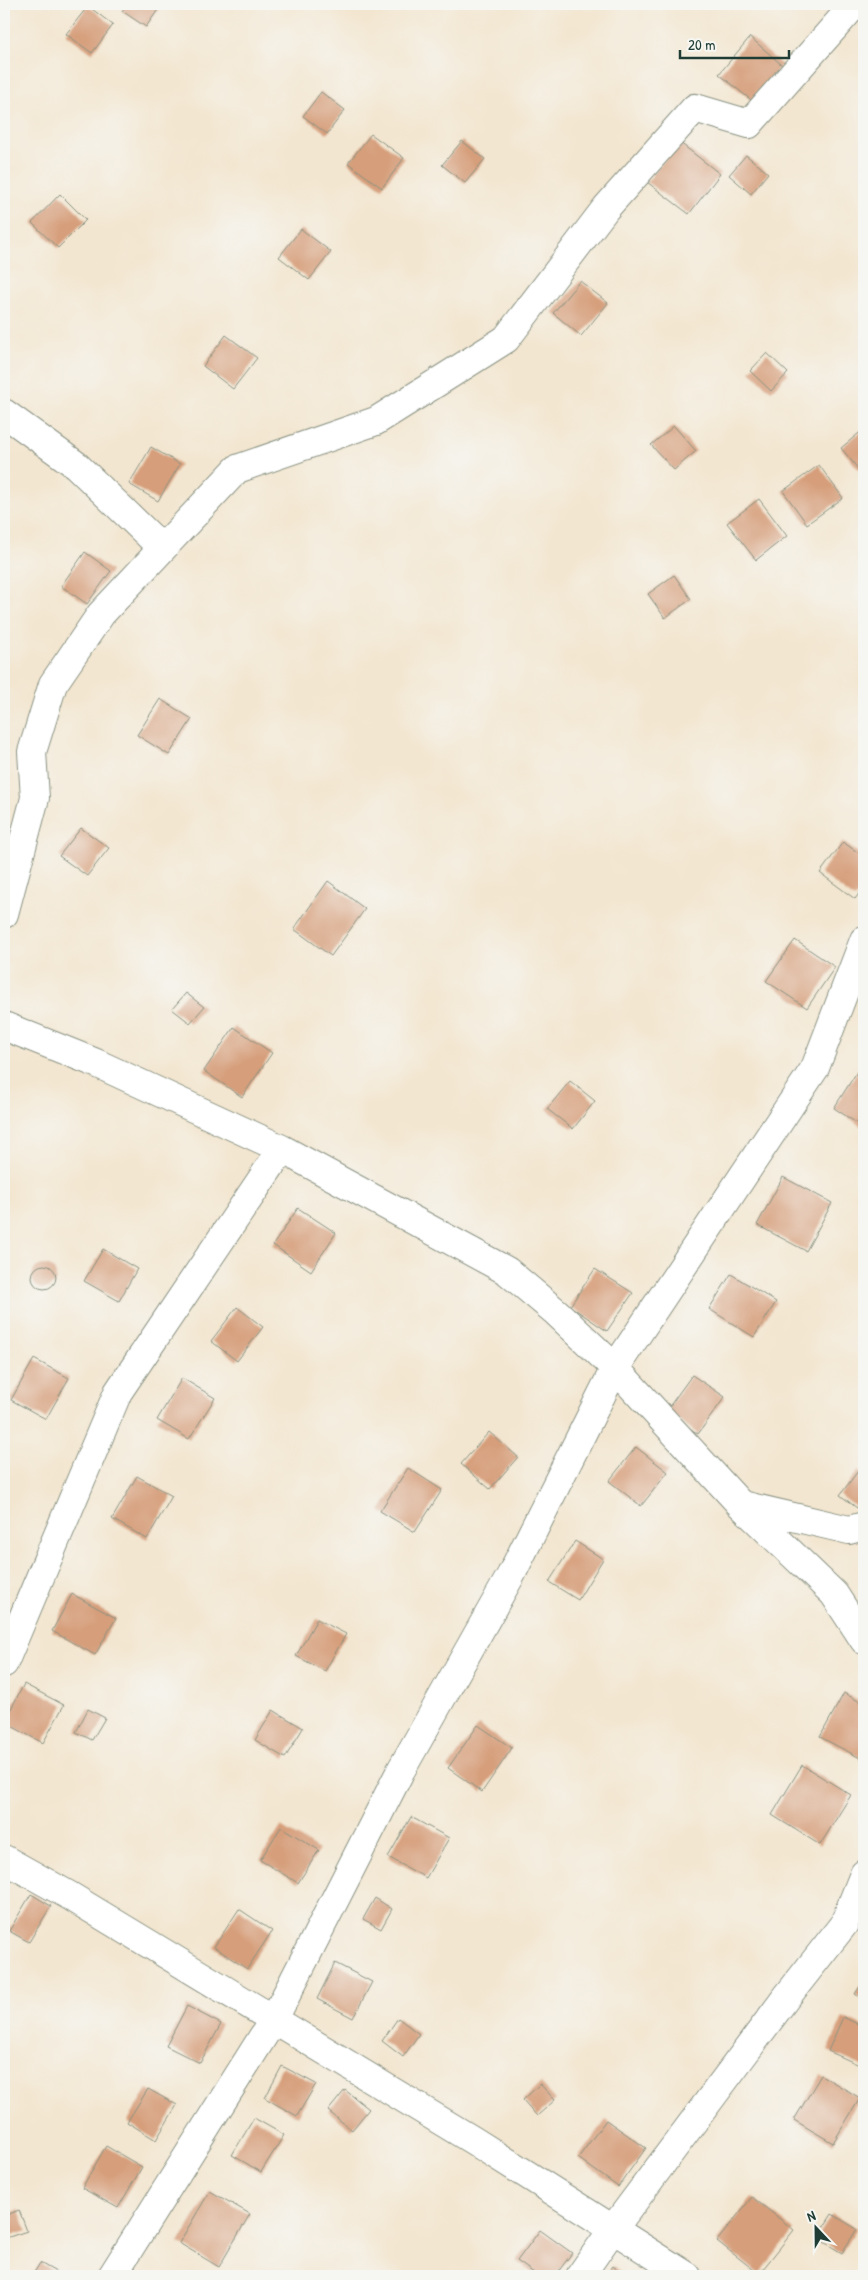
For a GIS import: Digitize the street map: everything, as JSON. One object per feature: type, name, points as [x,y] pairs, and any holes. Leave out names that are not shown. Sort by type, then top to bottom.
[{"type":"street","points":[[4,914],[35,798],[32,752],[53,684],[101,614],[162,548],[237,469],[376,421],[506,339],[606,208],[695,108],[749,124],[855,4]]},
{"type":"street","points":[[4,413],[76,465],[162,548]]},
{"type":"street","points":[[112,2276],[274,2019],[401,1770],[511,1575],[614,1368],[814,1068],[864,940]]},
{"type":"street","points":[[4,1026],[96,1063],[282,1149],[507,1271],[556,1312],[614,1368],[741,1505],[834,1594],[864,1640]]},
{"type":"street","points":[[4,1664],[118,1392],[282,1149]]},
{"type":"street","points":[[741,1505],[849,1530],[864,1526]]},
{"type":"street","points":[[4,1859],[70,1896],[274,2019],[687,2276]]},
{"type":"street","points":[[580,2276],[785,1999],[844,1924],[864,1874]]},
{"type":"building","points":[[127,4],[162,4],[146,27],[122,11]]},
{"type":"building","points":[[88,6],[113,25],[92,53],[66,34]]},
{"type":"building","points":[[750,37],[782,65],[751,100],[719,74]]},
{"type":"building","points":[[321,92],[345,110],[327,134],[303,116]]},
{"type":"building","points":[[371,134],[404,158],[382,188],[348,163]]},
{"type":"building","points":[[462,141],[485,159],[465,183],[442,165]]},
{"type":"building","points":[[679,142],[720,174],[689,214],[647,182]]},
{"type":"building","points":[[746,155],[768,173],[751,194],[729,175]]},
{"type":"building","points":[[60,194],[86,220],[58,248],[32,223]]},
{"type":"building","points":[[301,229],[331,252],[309,280],[279,257]]},
{"type":"building","points":[[580,281],[608,303],[581,336],[553,313]]},
{"type":"building","points":[[226,335],[257,358],[233,389],[203,366]]},
{"type":"building","points":[[767,353],[788,373],[771,391],[750,371]]},
{"type":"building","points":[[674,426],[696,451],[674,470],[651,445]]},
{"type":"building","points":[[864,429],[864,476],[841,448]]},
{"type":"building","points":[[151,447],[180,464],[158,501],[129,484]]},
{"type":"building","points":[[819,465],[843,498],[807,524],[783,491]]},
{"type":"building","points":[[759,499],[787,536],[756,560],[727,523]]},
{"type":"building","points":[[85,552],[111,571],[87,604],[61,586]]},
{"type":"building","points":[[674,575],[691,599],[665,618],[648,594]]},
{"type":"building","points":[[160,699],[192,719],[169,755],[137,735]]},
{"type":"building","points":[[81,828],[109,848],[87,876],[59,856]]},
{"type":"building","points":[[843,842],[864,857],[864,887],[855,899],[820,873]]},
{"type":"building","points":[[328,881],[365,909],[331,956],[294,929]]},
{"type":"building","points":[[795,940],[835,967],[807,1008],[766,981]]},
{"type":"building","points":[[186,993],[204,1007],[190,1023],[172,1009]]},
{"type":"building","points":[[234,1027],[272,1053],[242,1097],[204,1071]]},
{"type":"building","points":[[860,1067],[864,1070],[864,1128],[834,1108]]},
{"type":"building","points":[[570,1081],[595,1101],[573,1129],[547,1109]]},
{"type":"building","points":[[783,1177],[832,1203],[806,1251],[757,1225]]},
{"type":"building","points":[[298,1208],[336,1233],[311,1271],[273,1245]]},
{"type":"building","points":[[103,1249],[137,1269],[119,1301],[84,1281]]},
{"type":"building","points":[[44,1265],[49,1266],[55,1272],[55,1282],[49,1288],[44,1289],[39,1288],[33,1282],[32,1277],[33,1272],[39,1266]]},
{"type":"building","points":[[595,1269],[633,1293],[607,1331],[570,1306]]},
{"type":"building","points":[[731,1274],[776,1302],[754,1337],[709,1309]]},
{"type":"building","points":[[237,1307],[263,1327],[237,1361],[211,1341]]},
{"type":"building","points":[[34,1359],[69,1378],[46,1419],[11,1400]]},
{"type":"building","points":[[692,1375],[725,1397],[698,1434],[666,1411]]},
{"type":"building","points":[[182,1378],[215,1398],[189,1439],[157,1420]]},
{"type":"building","points":[[489,1432],[518,1457],[490,1489],[461,1464]]},
{"type":"building","points":[[636,1447],[668,1472],[641,1506],[609,1481]]},
{"type":"building","points":[[408,1468],[442,1490],[415,1532],[380,1511]]},
{"type":"building","points":[[858,1471],[864,1475],[864,1498],[857,1508],[840,1495]]},
{"type":"building","points":[[137,1476],[172,1496],[147,1539],[112,1519]]},
{"type":"building","points":[[575,1541],[603,1559],[578,1600],[549,1582]]},
{"type":"building","points":[[72,1594],[116,1618],[95,1655],[52,1631]]},
{"type":"building","points":[[317,1619],[346,1634],[325,1671],[296,1656]]},
{"type":"building","points":[[24,1684],[64,1705],[43,1743],[4,1722]]},
{"type":"building","points":[[844,1693],[864,1704],[864,1760],[820,1737]]},
{"type":"building","points":[[88,1709],[105,1718],[92,1740],[76,1732]]},
{"type":"building","points":[[273,1710],[303,1728],[285,1758],[255,1740]]},
{"type":"building","points":[[478,1725],[512,1748],[482,1792],[448,1768]]},
{"type":"building","points":[[802,1765],[851,1795],[820,1845],[772,1815]]},
{"type":"building","points":[[411,1817],[449,1838],[426,1878],[388,1857]]},
{"type":"building","points":[[281,1827],[319,1850],[298,1883],[260,1860]]},
{"type":"building","points":[[31,1894],[51,1906],[29,1942],[9,1931]]},
{"type":"building","points":[[375,1898],[392,1909],[381,1929],[363,1919]]},
{"type":"building","points":[[239,1909],[272,1931],[247,1969],[214,1947]]},
{"type":"building","points":[[335,1963],[372,1982],[353,2018],[317,1999]]},
{"type":"building","points":[[864,1980],[864,2000],[855,1994]]},
{"type":"building","points":[[187,2006],[221,2024],[200,2063],[166,2046]]},
{"type":"building","points":[[843,2017],[864,2027],[864,2067],[828,2051]]},
{"type":"building","points":[[398,2018],[419,2034],[403,2057],[382,2041]]},
{"type":"building","points":[[282,2066],[316,2084],[297,2116],[265,2098]]},
{"type":"building","points":[[821,2075],[860,2098],[833,2143],[794,2120]]},
{"type":"building","points":[[540,2084],[555,2100],[537,2116],[523,2100]]},
{"type":"building","points":[[148,2089],[177,2105],[156,2140],[127,2122]]},
{"type":"building","points":[[345,2090],[369,2109],[352,2130],[328,2111]]},
{"type":"building","points":[[254,2118],[284,2135],[261,2172],[232,2155]]},
{"type":"building","points":[[606,2120],[646,2148],[618,2187],[578,2158]]},
{"type":"building","points":[[106,2146],[142,2167],[118,2208],[82,2188]]},
{"type":"building","points":[[210,2191],[250,2214],[219,2267],[179,2243]]},
{"type":"building","points":[[752,2197],[794,2230],[759,2274],[717,2241]]},
{"type":"building","points":[[19,2210],[27,2231],[6,2238],[4,2216]]},
{"type":"building","points":[[832,2214],[857,2229],[842,2253],[817,2238]]},
{"type":"building","points":[[540,2230],[572,2253],[555,2276],[538,2276],[517,2261]]},
{"type":"building","points":[[40,2263],[63,2276],[32,2276]]},
{"type":"building","points":[[613,2266],[626,2276],[605,2276]]}]
